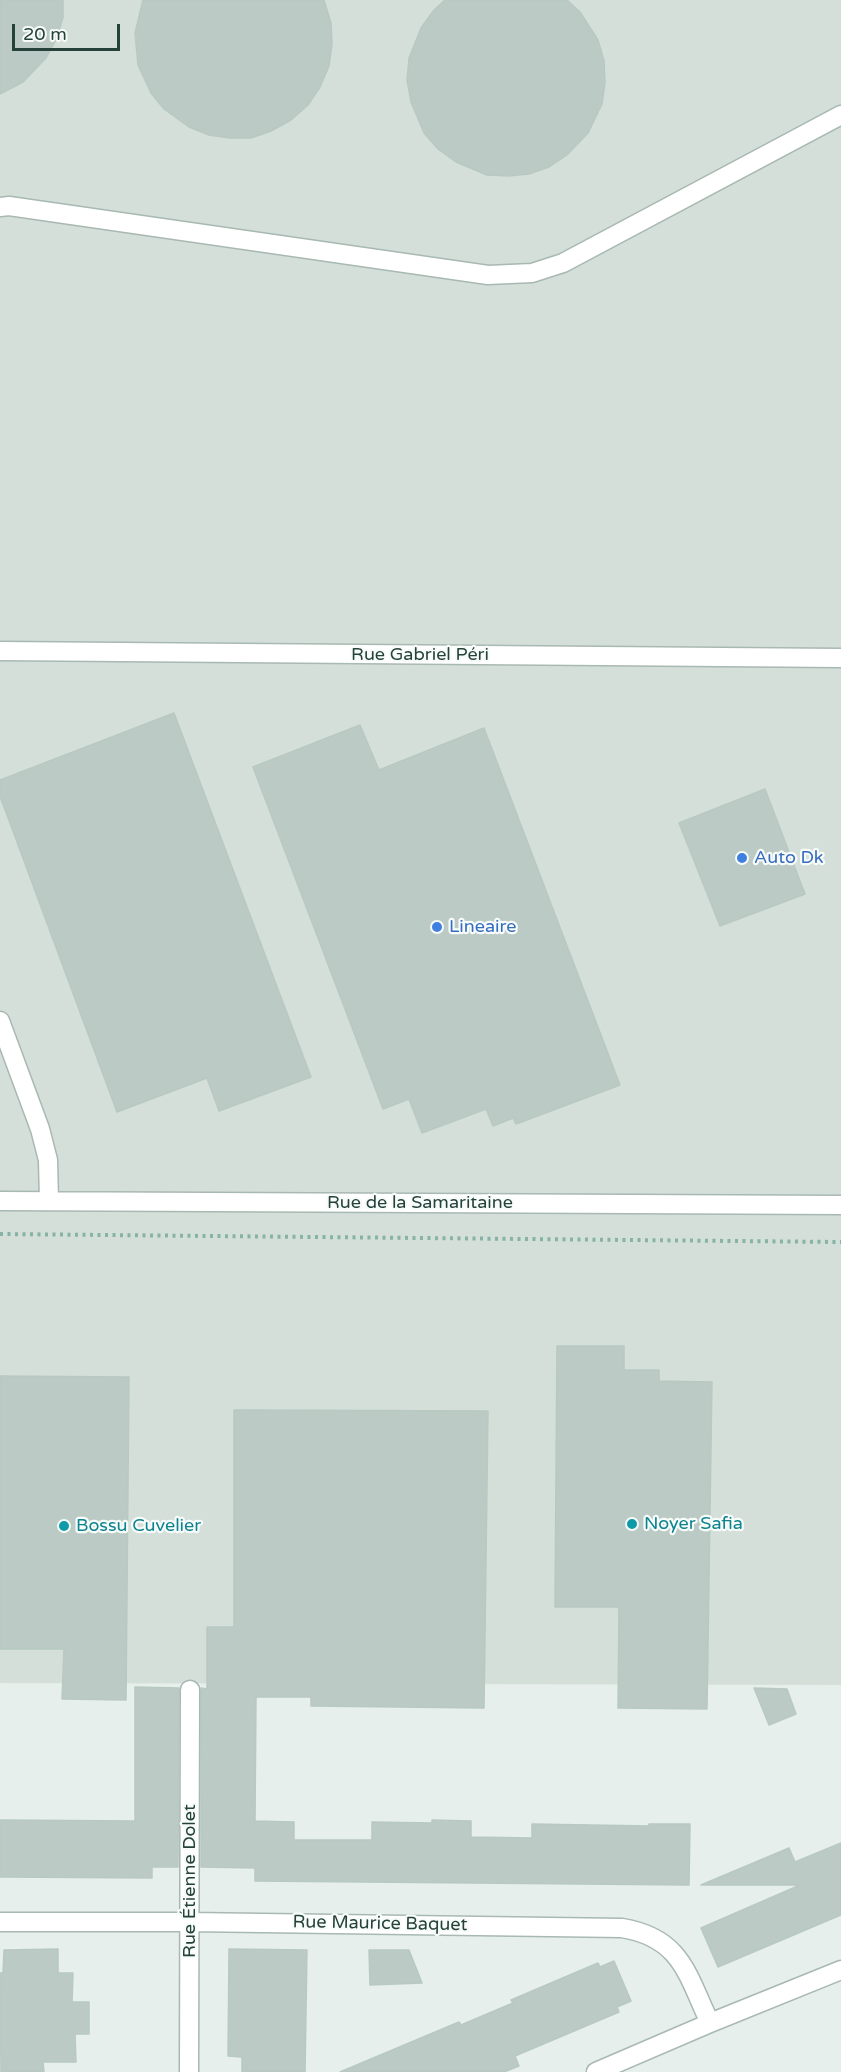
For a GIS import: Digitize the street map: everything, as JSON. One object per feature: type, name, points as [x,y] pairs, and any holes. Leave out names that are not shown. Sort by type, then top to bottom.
[{"type":"street","points":[[0,207],[9,206],[488,275],[532,273],[563,263],[841,115]]},
{"type":"street","name":"Rue Gabriel Péri","points":[[0,651],[841,658]]},
{"type":"street","points":[[0,1021],[40,1129],[48,1160],[49,1201]]},
{"type":"street","name":"Rue de la Samaritaine","points":[[0,1201],[841,1205]]},
{"type":"street","name":"Rue Étienne Dolet","points":[[189,2072],[190,1690]]},
{"type":"street","name":"Rue Maurice Baquet","points":[[0,1922],[611,1927],[632,1930],[663,1942],[677,1955],[710,2023]]},
{"type":"street","points":[[596,2072],[841,1970]]},
{"type":"path","points":[[0,1234],[841,1242]]},
{"type":"shaded area","points":[[0,0],[841,0],[841,1685],[0,1683]]},
{"type":"building","points":[[0,0],[63,0],[63,17],[57,38],[46,58],[23,82],[0,94]]},
{"type":"building","points":[[143,0],[324,0],[331,23],[332,44],[329,66],[320,87],[308,105],[291,120],[271,131],[251,138],[209,135],[189,127],[164,109],[151,93],[138,65],[135,33]]},
{"type":"building","points":[[445,0],[567,0],[580,12],[598,40],[604,61],[605,83],[602,104],[588,133],[567,155],[549,167],[529,174],[487,175],[456,162],[438,149],[424,133],[411,102],[407,80],[409,58],[421,28],[434,10]]},
{"type":"building","points":[[174,713],[311,1077],[219,1111],[207,1078],[117,1112],[0,796],[0,780]]},
{"type":"building","name":"Lineaire","points":[[360,725],[379,770],[484,728],[620,1085],[516,1124],[513,1118],[493,1126],[486,1109],[422,1133],[409,1099],[383,1109],[253,767]]},
{"type":"building","name":"Auto Dk","points":[[765,789],[805,894],[720,926],[679,823]]},
{"type":"building","name":"Noyer Safia","points":[[557,1346],[624,1346],[624,1370],[659,1370],[659,1381],[712,1382],[707,1709],[618,1708],[619,1607],[555,1607]]},
{"type":"building","name":"Bossu Cuvelier","points":[[0,1376],[129,1377],[126,1700],[62,1699],[64,1649],[0,1649]]},
{"type":"building","points":[[234,1410],[488,1411],[484,1708],[311,1706],[311,1697],[256,1697],[255,1821],[294,1822],[294,1840],[372,1840],[372,1822],[471,1821],[471,1837],[532,1838],[532,1824],[649,1826],[649,1824],[690,1824],[689,1885],[255,1881],[255,1868],[201,1867],[201,1688],[207,1689],[207,1627],[234,1627]]},
{"type":"building","points":[[135,1687],[179,1688],[178,1867],[152,1867],[152,1878],[0,1877],[0,1820],[135,1821]]},
{"type":"building","points":[[754,1688],[787,1689],[796,1714],[769,1725]]},
{"type":"building","points":[[841,1843],[841,1915],[718,1967],[701,1928],[800,1885],[701,1885],[789,1848],[795,1862]]},
{"type":"building","points":[[58,1949],[58,1973],[73,1973],[72,2002],[89,2002],[89,2034],[75,2034],[76,2062],[43,2062],[44,2072],[1,2072],[0,1973],[3,1973],[4,1950]]},
{"type":"building","points":[[229,1949],[307,1950],[305,2072],[242,2072],[242,2057],[228,2056]]},
{"type":"building","points":[[369,1950],[409,1950],[422,1983],[370,1985]]},
{"type":"building","points":[[614,1961],[631,2001],[617,2007],[619,2012],[515,2056],[519,2066],[504,2072],[340,2072],[459,2022],[461,2025],[513,2003],[511,2000],[598,1963],[600,1967]]},
{"type":"place","name":"Auto Dk","points":[[742,858]]},
{"type":"place","name":"Lineaire","points":[[437,927]]},
{"type":"place","name":"Noyer Safia","points":[[632,1524]]},
{"type":"place","name":"Bossu Cuvelier","points":[[64,1526]]}]
